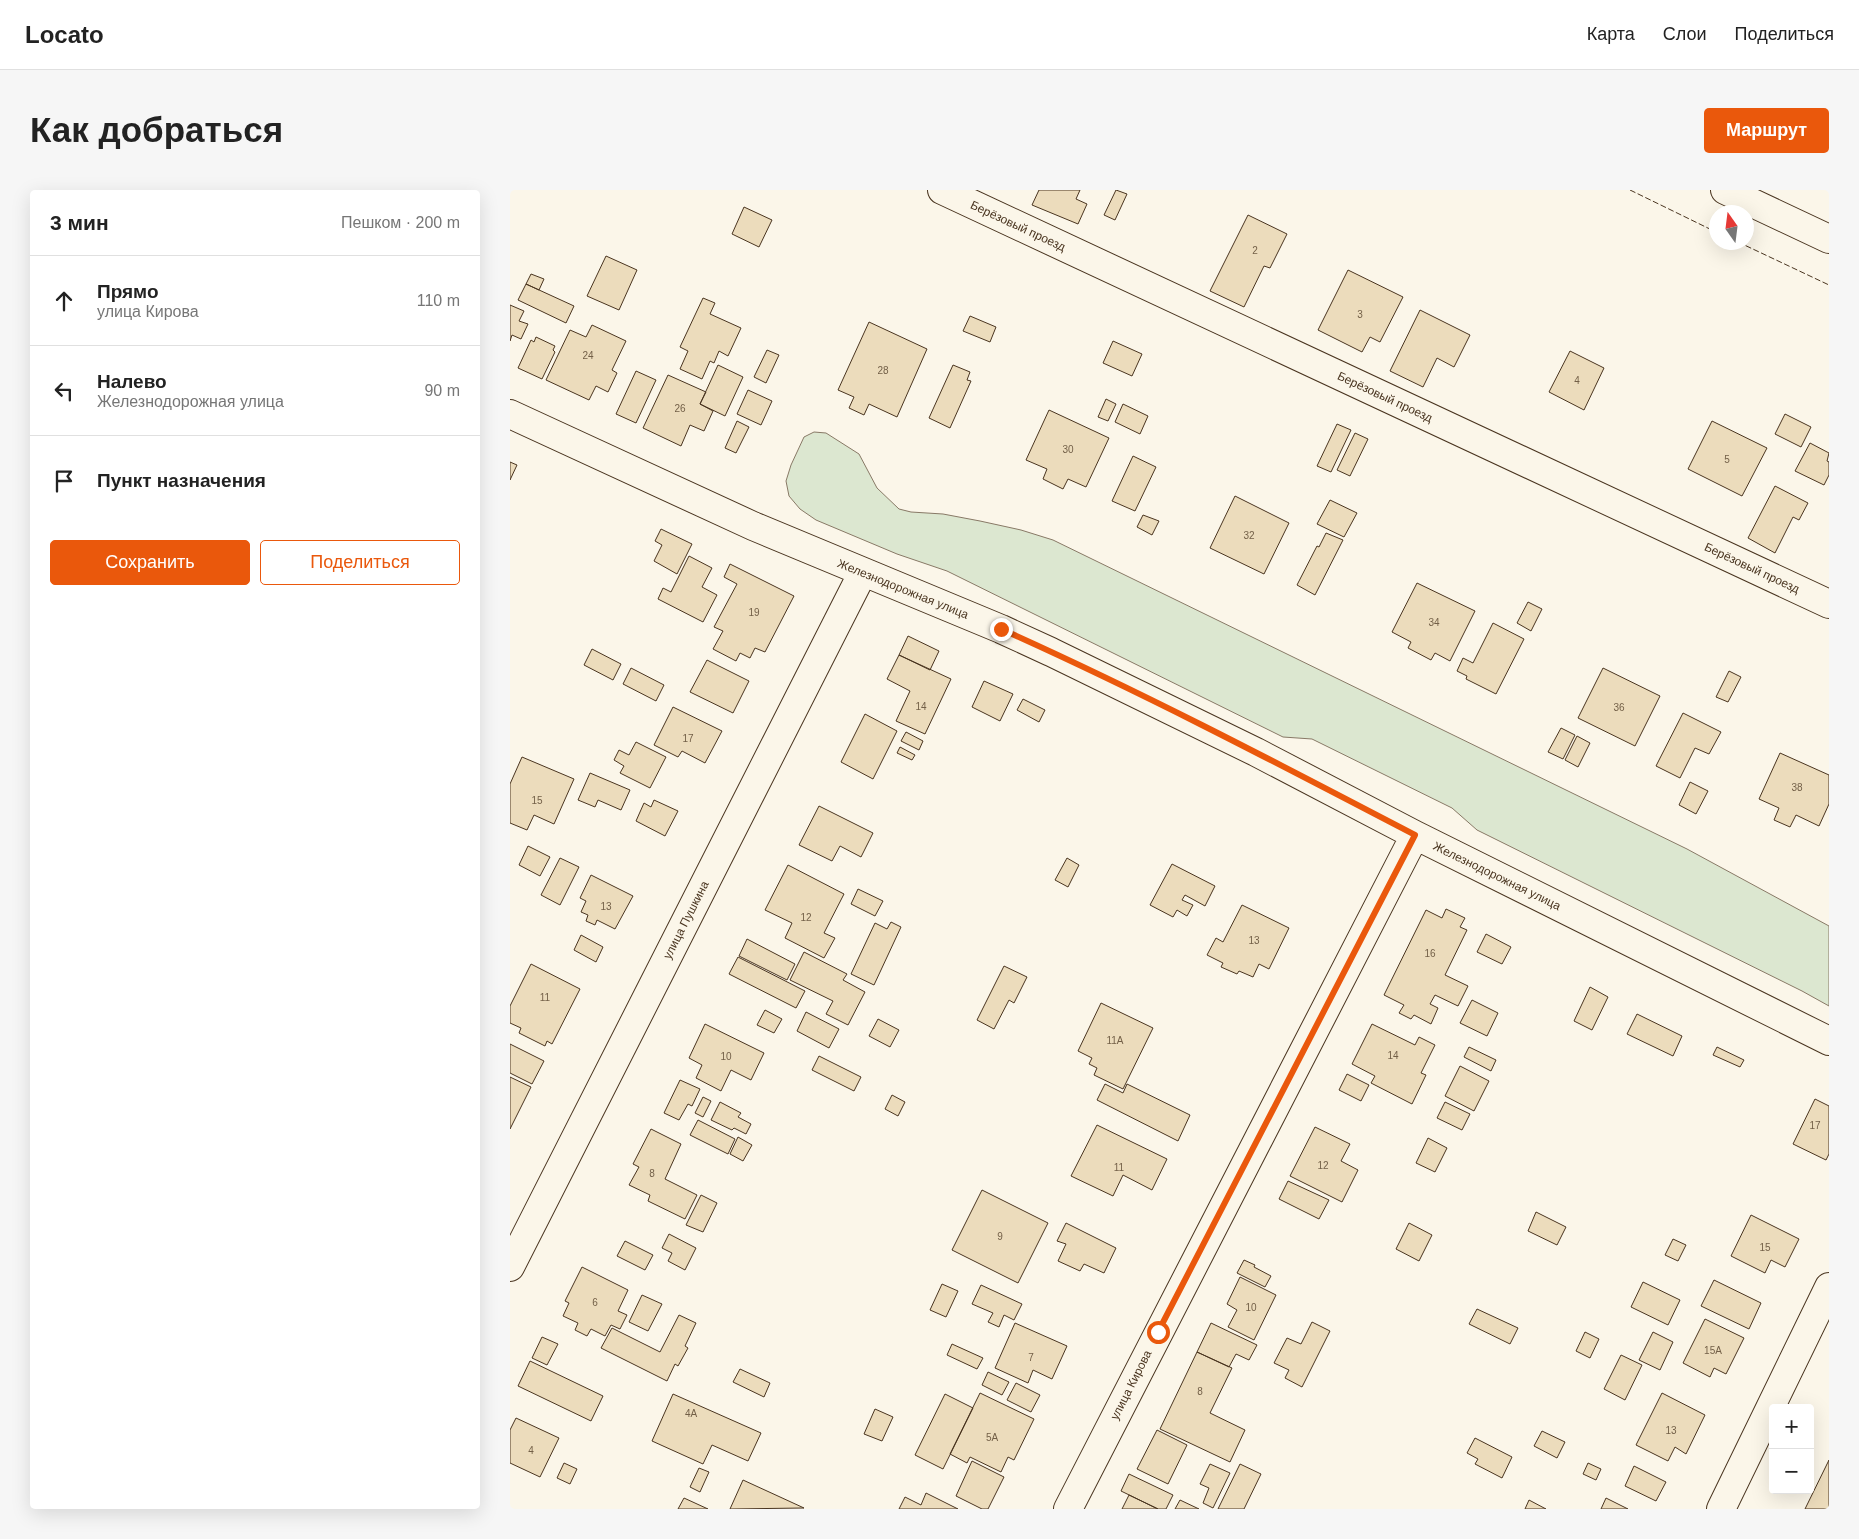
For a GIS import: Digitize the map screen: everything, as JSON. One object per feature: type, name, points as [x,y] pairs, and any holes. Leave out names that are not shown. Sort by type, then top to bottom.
[{"type":"street","name":"Берёзовый проезд","points":[[942,190],[1829,604]]},
{"type":"street","points":[[1725,190],[1829,239]]},
{"type":"street","name":"Железнодорожная улица","points":[[510,414],[753,526],[1001,629],[1051,652],[1256,752],[1415,835],[1829,1041]]},
{"type":"street","name":"улица Пушкина","points":[[510,1267],[863,572]]},
{"type":"street","name":"улица Кирова","points":[[1068,1509],[1415,835]]},
{"type":"street","points":[[1721,1509],[1829,1287]]},
{"type":"green space","points":[[814,432],[826,433],[859,454],[877,488],[899,509],[911,512],[943,514],[980,521],[1021,530],[1053,540],[1687,849],[1829,926],[1829,1006],[1477,830],[1452,808],[1312,739],[1283,737],[947,571],[897,554],[816,520],[800,509],[789,496],[786,481],[804,437]]},
{"type":"building","points":[[1039,190],[1080,190],[1076,199],[1087,204],[1078,224],[1032,205]]},
{"type":"building","points":[[1116,190],[1127,194],[1115,220],[1104,215]]},
{"type":"building","points":[[744,207],[772,220],[759,247],[732,234]]},
{"type":"building","points":[[1248,215],[1287,234],[1270,268],[1264,266],[1244,307],[1210,291]]},
{"type":"building","points":[[606,256],[637,270],[619,310],[587,296]]},
{"type":"building","points":[[1348,270],[1403,297],[1380,342],[1370,337],[1362,352],[1318,330]]},
{"type":"building","points":[[531,274],[544,279],[539,290],[526,284]]},
{"type":"building","points":[[526,284],[574,306],[566,323],[518,300]]},
{"type":"building","points":[[703,298],[715,303],[710,314],[741,328],[728,356],[719,351],[714,363],[710,361],[702,379],[680,369],[688,351],[680,347]]},
{"type":"building","points":[[510,305],[524,311],[519,321],[528,324],[521,339],[512,335],[510,341]]},
{"type":"building","points":[[1420,310],[1470,335],[1454,367],[1437,358],[1423,387],[1390,371]]},
{"type":"building","points":[[970,316],[996,327],[990,342],[963,331]]},
{"type":"building","points":[[869,322],[927,349],[897,417],[869,404],[864,415],[849,408],[854,397],[838,390]]},
{"type":"building","points":[[592,325],[626,341],[612,370],[617,373],[608,392],[596,386],[589,400],[546,380],[570,330],[586,337]]},
{"type":"building","points":[[536,337],[555,346],[553,350],[555,352],[542,379],[518,368],[531,340],[534,342]]},
{"type":"building","points":[[1113,341],[1142,354],[1132,376],[1103,363]]},
{"type":"building","points":[[767,350],[779,355],[766,383],[754,377]]},
{"type":"building","points":[[1570,351],[1604,368],[1584,410],[1549,392]]},
{"type":"building","points":[[718,365],[743,377],[725,416],[700,404]]},
{"type":"building","points":[[953,365],[970,372],[967,380],[971,381],[950,428],[929,418]]},
{"type":"building","points":[[636,371],[656,380],[636,423],[616,414]]},
{"type":"building","points":[[668,375],[706,392],[700,404],[713,411],[704,431],[690,425],[681,446],[643,428]]},
{"type":"building","points":[[748,390],[772,401],[761,425],[737,414]]},
{"type":"building","points":[[1106,399],[1116,404],[1108,421],[1098,417]]},
{"type":"building","points":[[1123,404],[1148,416],[1140,434],[1115,422]]},
{"type":"building","points":[[1049,410],[1109,438],[1086,487],[1068,479],[1063,489],[1043,479],[1047,469],[1026,460]]},
{"type":"building","points":[[1785,414],[1811,427],[1801,447],[1775,434]]},
{"type":"building","points":[[737,421],[749,427],[736,453],[725,448]]},
{"type":"building","points":[[1712,421],[1767,448],[1742,496],[1688,469]]},
{"type":"building","points":[[1337,424],[1351,430],[1331,472],[1317,466]]},
{"type":"building","points":[[1355,433],[1368,439],[1350,476],[1337,470]]},
{"type":"building","points":[[1810,443],[1829,453],[1827,461],[1829,462],[1829,475],[1824,485],[1795,471]]},
{"type":"building","points":[[1133,456],[1156,467],[1135,511],[1112,501]]},
{"type":"building","points":[[510,462],[517,465],[510,480]]},
{"type":"building","points":[[1775,486],[1808,503],[1799,520],[1793,517],[1775,553],[1748,538]]},
{"type":"building","points":[[1235,496],[1289,523],[1264,574],[1210,548]]},
{"type":"building","points":[[1330,500],[1357,513],[1344,537],[1317,524]]},
{"type":"building","points":[[1143,515],[1159,521],[1152,535],[1137,527]]},
{"type":"building","points":[[661,529],[692,544],[677,574],[654,561],[662,545],[655,541]]},
{"type":"building","points":[[1326,533],[1343,540],[1315,595],[1297,585],[1317,546],[1319,547]]},
{"type":"building","points":[[689,556],[712,568],[702,587],[717,595],[703,622],[658,599],[663,588],[671,592]]},
{"type":"building","points":[[730,564],[794,596],[765,652],[755,648],[750,658],[740,653],[736,661],[713,649],[723,631],[714,627],[737,584],[724,577]]},
{"type":"building","points":[[1417,583],[1475,611],[1450,661],[1435,653],[1431,660],[1408,648],[1411,642],[1392,632]]},
{"type":"building","points":[[1528,602],[1542,609],[1531,631],[1517,623]]},
{"type":"building","points":[[1493,623],[1524,639],[1496,694],[1466,679],[1467,676],[1457,671],[1463,658],[1473,663]]},
{"type":"building","points":[[908,636],[939,651],[930,670],[899,655]]},
{"type":"building","points":[[592,649],[621,664],[613,680],[584,665]]},
{"type":"building","points":[[899,655],[951,679],[925,734],[896,721],[910,691],[887,679]]},
{"type":"building","points":[[707,660],[749,681],[733,713],[690,692]]},
{"type":"building","points":[[631,668],[664,685],[656,701],[623,684]]},
{"type":"building","points":[[1603,668],[1660,696],[1635,746],[1578,718]]},
{"type":"building","points":[[1729,671],[1741,677],[1728,702],[1716,697]]},
{"type":"building","points":[[984,681],[1013,694],[1000,721],[972,707]]},
{"type":"building","points":[[1023,699],[1045,710],[1039,722],[1017,710]]},
{"type":"building","points":[[673,707],[722,731],[705,763],[682,751],[678,757],[654,745]]},
{"type":"building","points":[[1683,713],[1721,732],[1709,754],[1695,748],[1680,778],[1656,766]]},
{"type":"building","points":[[865,714],[897,731],[873,779],[841,762]]},
{"type":"building","points":[[1561,728],[1575,735],[1563,759],[1548,752]]},
{"type":"building","points":[[906,732],[923,741],[919,750],[901,741]]},
{"type":"building","points":[[1577,736],[1590,743],[1578,767],[1565,760]]},
{"type":"building","points":[[636,742],[666,757],[650,788],[620,773],[624,766],[614,760],[619,750],[629,755]]},
{"type":"building","points":[[900,747],[915,755],[912,760],[897,753]]},
{"type":"building","points":[[1780,753],[1829,775],[1829,804],[1819,826],[1796,815],[1790,827],[1774,820],[1779,808],[1759,799]]},
{"type":"building","points":[[522,757],[574,779],[554,824],[534,815],[527,830],[510,823],[510,784]]},
{"type":"building","points":[[590,773],[630,790],[621,810],[598,800],[595,807],[578,800]]},
{"type":"building","points":[[1690,782],[1708,791],[1696,814],[1679,805]]},
{"type":"building","points":[[654,800],[678,811],[665,836],[636,821],[644,803],[651,807]]},
{"type":"building","points":[[819,806],[873,833],[861,857],[840,846],[832,861],[799,845]]},
{"type":"building","points":[[528,846],[550,857],[540,876],[519,865]]},
{"type":"building","points":[[560,858],[579,867],[560,905],[541,895]]},
{"type":"building","points":[[1067,858],[1079,865],[1068,887],[1055,880]]},
{"type":"building","points":[[1172,864],[1215,886],[1205,906],[1185,895],[1182,900],[1193,905],[1187,916],[1177,910],[1173,917],[1150,905]]},
{"type":"building","points":[[788,865],[844,894],[824,933],[835,938],[824,958],[785,938],[792,923],[765,910]]},
{"type":"building","points":[[591,875],[633,896],[615,929],[597,920],[595,925],[586,921],[588,915],[581,912],[586,901],[580,898]]},
{"type":"building","points":[[858,889],[883,901],[875,916],[851,904]]},
{"type":"building","points":[[1242,905],[1289,928],[1269,969],[1259,964],[1253,977],[1239,971],[1237,974],[1221,967],[1223,963],[1207,955],[1216,938],[1223,942]]},
{"type":"building","points":[[1446,909],[1465,918],[1460,927],[1467,930],[1445,975],[1468,986],[1458,1006],[1435,995],[1430,1004],[1438,1008],[1431,1024],[1414,1015],[1411,1019],[1399,1013],[1404,1005],[1384,995],[1426,910],[1442,918]]},
{"type":"building","points":[[891,922],[901,927],[874,985],[851,974],[875,923],[887,929]]},
{"type":"building","points":[[1486,934],[1511,947],[1502,964],[1477,952]]},
{"type":"building","points":[[581,935],[603,947],[596,962],[574,950]]},
{"type":"building","points":[[747,939],[795,964],[787,980],[739,956]]},
{"type":"building","points":[[804,952],[847,974],[843,980],[865,992],[848,1025],[826,1014],[833,1001],[790,980]]},
{"type":"building","points":[[738,957],[805,991],[796,1008],[729,974]]},
{"type":"building","points":[[531,964],[580,989],[552,1044],[547,1041],[545,1046],[519,1033],[521,1028],[510,1023],[510,1006]]},
{"type":"building","points":[[1004,966],[1027,977],[1014,1003],[1009,1000],[994,1029],[977,1020]]},
{"type":"building","points":[[1590,987],[1608,997],[1592,1030],[1574,1021]]},
{"type":"building","points":[[1472,1000],[1498,1013],[1487,1036],[1460,1023]]},
{"type":"building","points":[[1101,1003],[1153,1028],[1123,1089],[1094,1075],[1097,1068],[1089,1064],[1092,1058],[1078,1051]]},
{"type":"building","points":[[765,1010],[782,1019],[774,1033],[757,1025]]},
{"type":"building","points":[[806,1012],[839,1029],[829,1048],[797,1031]]},
{"type":"building","points":[[1637,1014],[1682,1036],[1673,1056],[1627,1034]]},
{"type":"building","points":[[878,1019],[899,1030],[890,1047],[869,1036]]},
{"type":"building","points":[[705,1024],[764,1053],[751,1080],[731,1070],[721,1091],[696,1078],[702,1065],[689,1058]]},
{"type":"building","points":[[1372,1024],[1415,1045],[1419,1037],[1435,1045],[1421,1073],[1426,1075],[1412,1104],[1371,1083],[1375,1076],[1352,1064]]},
{"type":"building","points":[[510,1044],[544,1061],[532,1084],[510,1073]]},
{"type":"building","points":[[1469,1047],[1496,1060],[1491,1071],[1464,1057]]},
{"type":"building","points":[[1717,1047],[1744,1060],[1740,1067],[1713,1055]]},
{"type":"building","points":[[819,1056],[861,1077],[854,1091],[812,1070]]},
{"type":"building","points":[[1460,1066],[1489,1081],[1474,1111],[1445,1096]]},
{"type":"building","points":[[1347,1074],[1369,1085],[1361,1101],[1339,1090]]},
{"type":"building","points":[[510,1077],[531,1087],[510,1129]]},
{"type":"building","points":[[680,1080],[700,1089],[692,1106],[688,1104],[679,1120],[664,1113]]},
{"type":"building","points":[[1105,1084],[1123,1093],[1127,1084],[1190,1115],[1178,1141],[1097,1100]]},
{"type":"building","points":[[892,1095],[905,1102],[898,1116],[885,1109]]},
{"type":"building","points":[[703,1097],[711,1101],[703,1117],[695,1113]]},
{"type":"building","points":[[1815,1099],[1829,1106],[1829,1154],[1826,1160],[1793,1144]]},
{"type":"building","points":[[720,1102],[741,1113],[738,1117],[751,1124],[746,1134],[711,1120]]},
{"type":"building","points":[[1445,1102],[1470,1114],[1462,1130],[1437,1118]]},
{"type":"building","points":[[698,1120],[735,1139],[728,1154],[690,1135]]},
{"type":"building","points":[[1097,1125],[1167,1159],[1152,1190],[1123,1175],[1113,1196],[1071,1176]]},
{"type":"building","points":[[1315,1127],[1350,1144],[1341,1161],[1358,1170],[1342,1202],[1290,1176]]},
{"type":"building","points":[[651,1129],[681,1144],[665,1179],[697,1195],[685,1219],[648,1201],[650,1195],[629,1185],[639,1167],[633,1164]]},
{"type":"building","points":[[738,1137],[752,1145],[743,1161],[730,1154]]},
{"type":"building","points":[[1428,1138],[1447,1148],[1435,1172],[1416,1163]]},
{"type":"building","points":[[1288,1181],[1329,1200],[1319,1219],[1279,1199]]},
{"type":"building","points":[[982,1190],[1048,1223],[1018,1283],[952,1250]]},
{"type":"building","points":[[701,1195],[717,1203],[703,1232],[686,1225]]},
{"type":"building","points":[[1536,1212],[1566,1227],[1557,1245],[1528,1231]]},
{"type":"building","points":[[1751,1215],[1799,1239],[1785,1267],[1771,1260],[1765,1273],[1731,1256]]},
{"type":"building","points":[[1066,1223],[1116,1248],[1104,1273],[1084,1264],[1080,1271],[1058,1261],[1066,1244],[1057,1241]]},
{"type":"building","points":[[1409,1223],[1432,1235],[1419,1261],[1396,1249]]},
{"type":"building","points":[[669,1234],[696,1248],[685,1270],[668,1261],[672,1253],[662,1248]]},
{"type":"building","points":[[1673,1239],[1686,1245],[1678,1261],[1665,1255]]},
{"type":"building","points":[[625,1241],[653,1255],[645,1270],[617,1256]]},
{"type":"building","points":[[1244,1260],[1271,1276],[1265,1287],[1237,1273]]},
{"type":"building","points":[[582,1267],[628,1290],[618,1311],[627,1315],[620,1329],[611,1325],[605,1336],[591,1329],[587,1336],[575,1330],[578,1323],[563,1316],[569,1303],[565,1301]]},
{"type":"building","points":[[1240,1277],[1276,1295],[1254,1340],[1228,1327],[1237,1310],[1227,1304]]},
{"type":"building","points":[[1714,1280],[1761,1303],[1749,1329],[1701,1306]]},
{"type":"building","points":[[1643,1282],[1680,1300],[1668,1325],[1631,1307]]},
{"type":"building","points":[[942,1284],[958,1291],[946,1317],[930,1310]]},
{"type":"building","points":[[981,1285],[1022,1304],[1014,1320],[1004,1315],[999,1327],[988,1322],[993,1313],[972,1304]]},
{"type":"building","points":[[642,1295],[662,1304],[648,1331],[629,1322]]},
{"type":"building","points":[[1477,1309],[1518,1328],[1510,1344],[1469,1324]]},
{"type":"building","points":[[679,1315],[696,1323],[685,1346],[688,1348],[678,1366],[675,1364],[667,1381],[601,1348],[612,1328],[660,1352]]},
{"type":"building","points":[[1705,1319],[1744,1338],[1726,1374],[1714,1368],[1710,1377],[1683,1363]]},
{"type":"building","points":[[1312,1322],[1330,1331],[1302,1387],[1285,1378],[1289,1370],[1274,1363],[1287,1338],[1301,1344]]},
{"type":"building","points":[[1015,1323],[1067,1346],[1052,1379],[1033,1370],[1028,1383],[995,1368]]},
{"type":"building","points":[[1211,1323],[1257,1345],[1249,1360],[1236,1354],[1229,1367],[1197,1352]]},
{"type":"building","points":[[1585,1332],[1599,1339],[1590,1358],[1576,1351]]},
{"type":"building","points":[[1653,1332],[1673,1342],[1660,1370],[1639,1360]]},
{"type":"building","points":[[542,1337],[558,1344],[547,1365],[532,1358]]},
{"type":"building","points":[[952,1344],[983,1358],[977,1369],[947,1355]]},
{"type":"building","points":[[1197,1352],[1232,1368],[1210,1413],[1245,1430],[1230,1462],[1160,1429]]},
{"type":"building","points":[[1621,1355],[1642,1365],[1625,1400],[1604,1389]]},
{"type":"building","points":[[530,1361],[603,1396],[591,1421],[518,1386]]},
{"type":"building","points":[[740,1369],[770,1383],[764,1397],[733,1382]]},
{"type":"building","points":[[988,1372],[1009,1382],[1002,1395],[982,1385]]},
{"type":"building","points":[[1016,1383],[1040,1395],[1031,1412],[1007,1400]]},
{"type":"building","points":[[980,1393],[1034,1419],[1014,1460],[1008,1457],[1001,1472],[970,1457],[967,1463],[950,1454]]},
{"type":"building","points":[[1662,1393],[1705,1415],[1686,1454],[1675,1447],[1668,1461],[1636,1445]]},
{"type":"building","points":[[673,1394],[761,1433],[748,1461],[712,1445],[703,1464],[652,1441]]},
{"type":"building","points":[[945,1394],[973,1408],[943,1469],[915,1455]]},
{"type":"building","points":[[875,1409],[893,1417],[882,1441],[864,1434]]},
{"type":"building","points":[[516,1418],[559,1438],[540,1477],[510,1463],[510,1430]]},
{"type":"building","points":[[1157,1430],[1187,1445],[1168,1484],[1137,1469]]},
{"type":"building","points":[[1542,1431],[1565,1442],[1557,1458],[1534,1446]]},
{"type":"building","points":[[1475,1438],[1512,1457],[1502,1478],[1475,1464],[1478,1459],[1467,1453]]},
{"type":"building","points":[[1829,1460],[1829,1509],[1805,1509]]},
{"type":"building","points":[[972,1461],[1004,1477],[988,1509],[982,1509],[956,1496]]},
{"type":"building","points":[[564,1463],[577,1469],[570,1484],[557,1478]]},
{"type":"building","points":[[1588,1463],[1601,1469],[1596,1480],[1583,1474]]},
{"type":"building","points":[[1210,1464],[1230,1473],[1213,1508],[1203,1503],[1209,1488],[1200,1484]]},
{"type":"building","points":[[1240,1464],[1261,1474],[1244,1509],[1218,1509]]},
{"type":"building","points":[[1634,1466],[1666,1482],[1656,1501],[1625,1486]]},
{"type":"building","points":[[699,1468],[709,1472],[700,1492],[690,1487]]},
{"type":"building","points":[[1129,1474],[1173,1495],[1166,1509],[1158,1509],[1121,1491]]},
{"type":"building","points":[[743,1480],[804,1508],[730,1509]]},
{"type":"building","points":[[926,1493],[958,1509],[899,1509],[905,1497],[921,1505]]},
{"type":"building","points":[[1129,1495],[1158,1509],[1122,1509]]},
{"type":"building","points":[[684,1498],[708,1509],[678,1509]]},
{"type":"building","points":[[1606,1498],[1628,1509],[1601,1509]]},
{"type":"building","points":[[1180,1500],[1199,1509],[1175,1509]]},
{"type":"building","points":[[1529,1500],[1546,1509],[1525,1509]]},
{"type":"fence","points":[[1630,190],[1709,229]]},
{"type":"fence","points":[[1754,250],[1829,285]]},
{"type":"route","points":[[1001,629],[1256,752],[1415,835],[1158,1332]]}]
